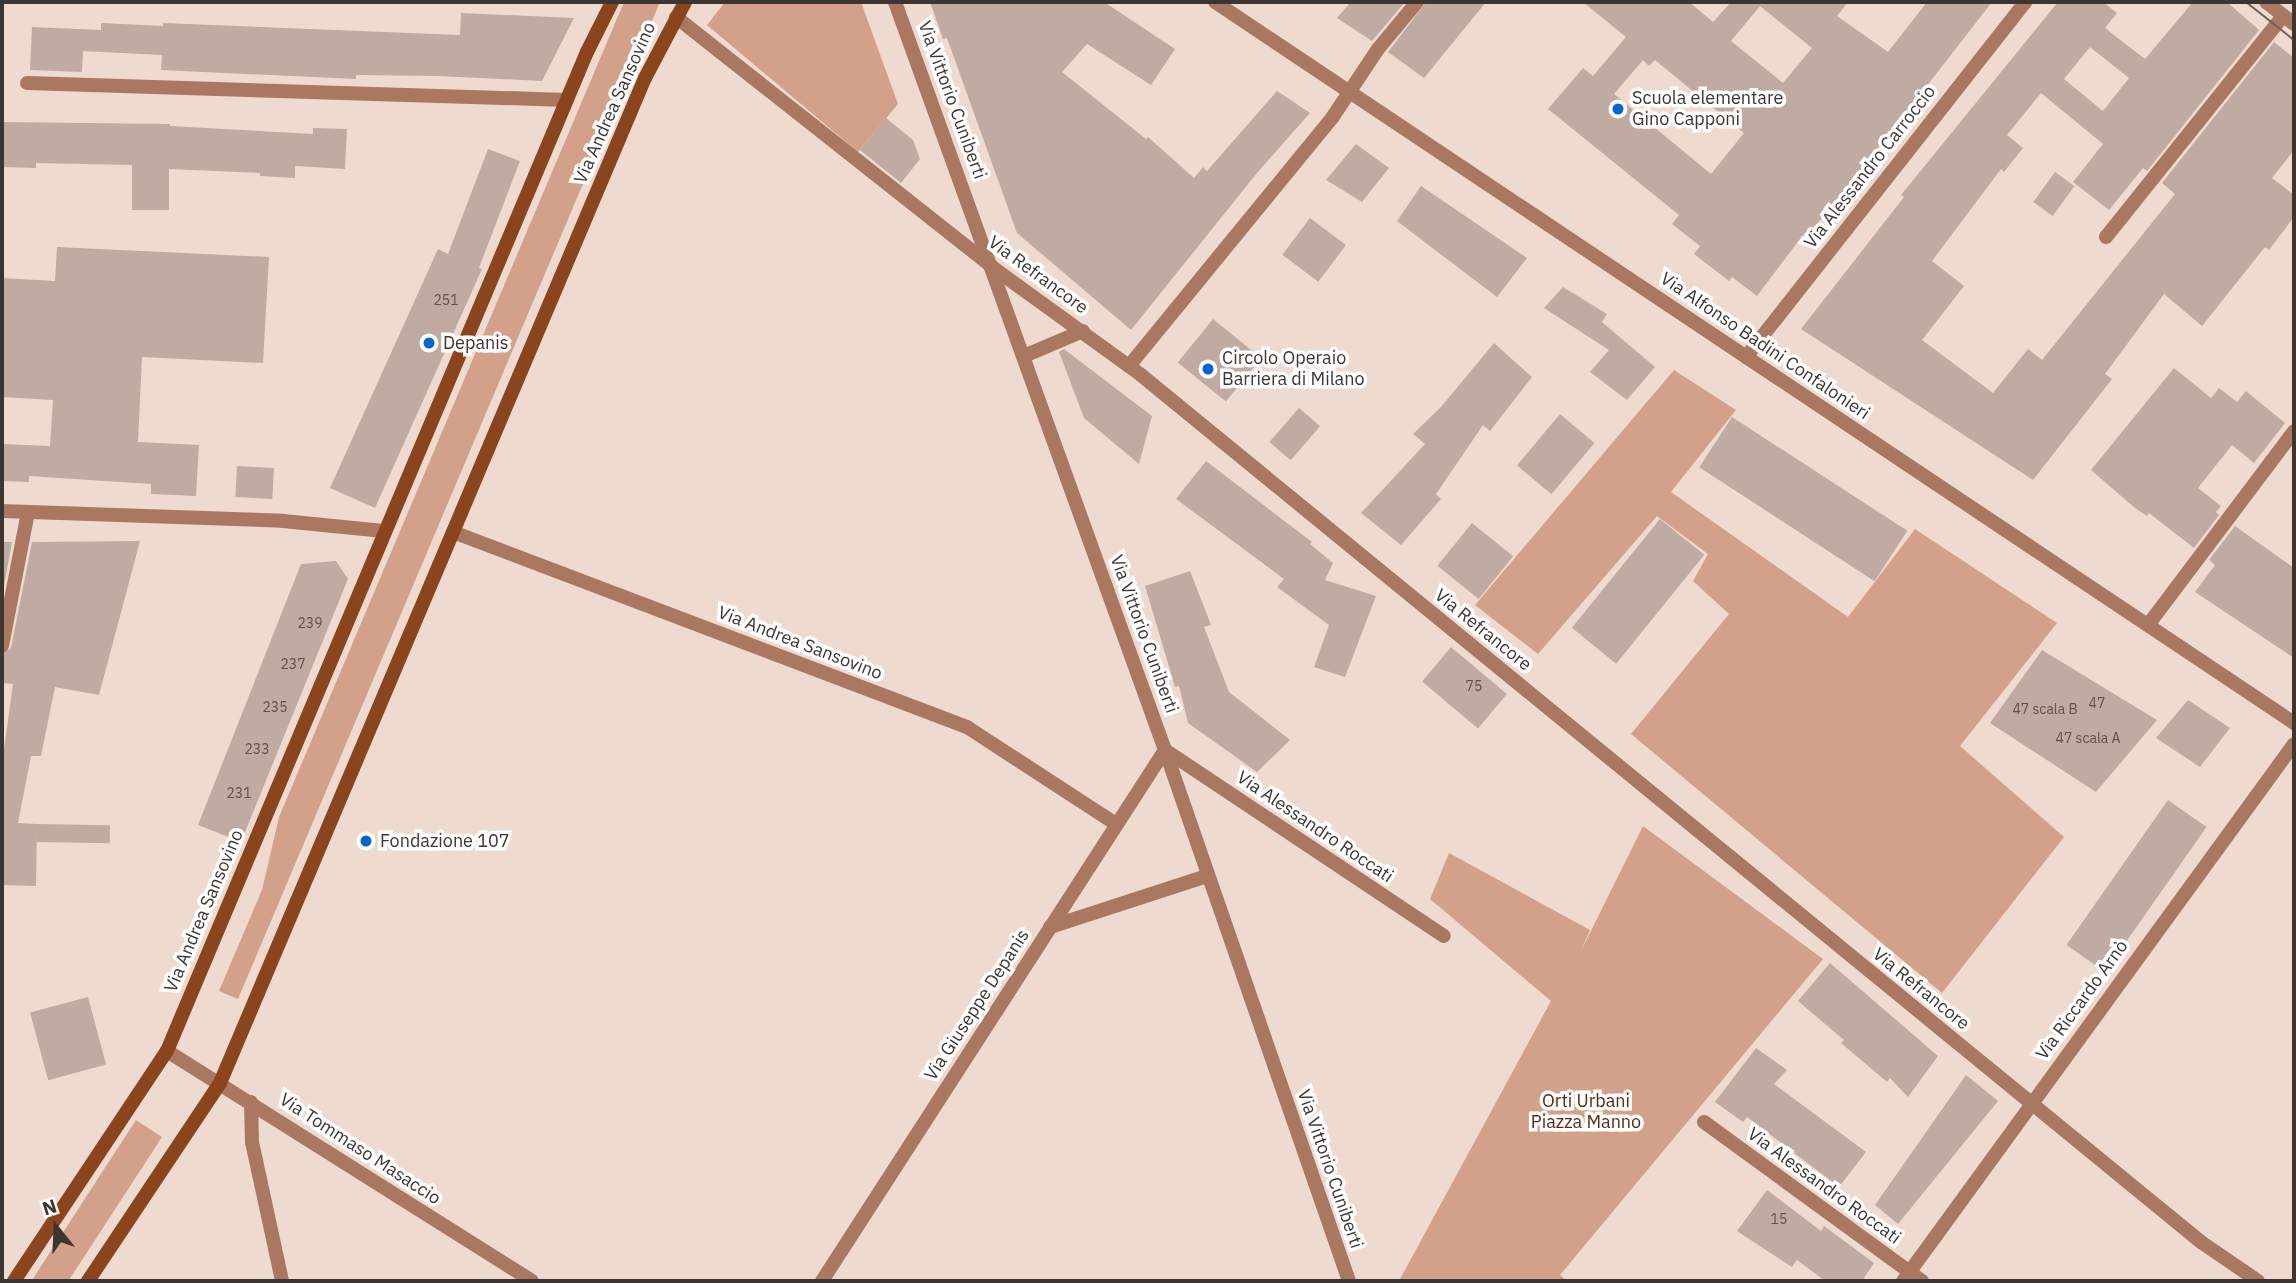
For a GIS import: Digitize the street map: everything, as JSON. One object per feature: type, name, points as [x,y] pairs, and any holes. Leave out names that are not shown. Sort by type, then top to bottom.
[{"type":"main road","name":"Via Andrea Sansovino","points":[[14,1281],[167,1051],[566,100],[612,2]]},
{"type":"main road","name":"Via Andrea Sansovino","points":[[88,1281],[220,1083],[645,78],[685,2]]},
{"type":"street","name":"Via Vittorio Cuniberti","points":[[895,2],[1165,750],[1349,1281]]},
{"type":"street","name":"Via Alfonso Badini Confalonieri","points":[[1215,2],[2294,723]]},
{"type":"street","points":[[1129,366],[1332,118],[1378,49],[1417,2]]},
{"type":"street","name":"Via Alessandro Carroccio","points":[[1746,357],[2025,2]]},
{"type":"street","points":[[2106,237],[2289,20],[2266,2]]},
{"type":"street","name":"Via Refrancore","points":[[676,17],[992,267],[1129,366],[2201,1242],[2258,1281]]},
{"type":"street","points":[[27,83],[566,100]]},
{"type":"street","points":[[1024,356],[1083,331]]},
{"type":"street","points":[[2148,625],[2294,431]]},
{"type":"street","points":[[2,511],[283,521],[384,531]]},
{"type":"street","points":[[2,646],[28,512]]},
{"type":"street","name":"Via Andrea Sansovino","points":[[453,532],[967,727],[1116,824]]},
{"type":"street","name":"Via Riccardo Arnò","points":[[1912,1278],[2031,1102],[2294,744]]},
{"type":"street","name":"Via Giuseppe Depanis","points":[[822,1281],[1165,750]]},
{"type":"street","name":"Via Alessandro Roccati","points":[[1165,750],[1444,936]]},
{"type":"street","points":[[1050,928],[1207,876]]},
{"type":"street","name":"Via Tommaso Masaccio","points":[[167,1051],[532,1281]]},
{"type":"street","points":[[251,1102],[252,1142],[282,1281]]},
{"type":"street","name":"Via Alessandro Roccati","points":[[1704,1122],[1912,1278]]},
{"type":"green space","points":[[624,2],[660,2],[238,999],[219,991],[262,890],[279,817]]},
{"type":"green space","points":[[725,2],[861,2],[898,104],[858,152],[707,25]]},
{"type":"green space","points":[[1674,370],[1736,410],[1671,492],[1848,617],[1915,529],[2057,623],[1960,746],[2064,837],[1942,993],[1631,734],[1729,614],[1693,581],[1708,554],[1657,516],[1538,654],[1475,605]]},
{"type":"green space","name":"Orti Urbani Piazza Manno","points":[[1643,826],[1823,959],[1560,1275],[1567,1281],[1399,1281],[1551,1001],[1430,899],[1449,853],[1590,930],[1580,953]]},
{"type":"green space","points":[[136,1120],[162,1137],[68,1281],[31,1281]]},
{"type":"building","points":[[930,2],[1104,2],[1175,49],[1151,85],[1087,44],[1062,72],[1146,139],[1148,137],[1194,178],[1203,167],[1207,171],[1277,91],[1310,113],[1257,173],[1131,330],[1017,233],[947,38],[943,39]]},
{"type":"building","points":[[1351,2],[1405,2],[1372,41],[1337,18]]},
{"type":"building","points":[[1426,2],[1486,2],[1424,78],[1388,52]]},
{"type":"building","points":[[1583,2],[1689,2],[1713,22],[1731,2],[1848,2],[1837,16],[1888,52],[1927,2],[1992,2],[1867,163],[1806,237],[1803,235],[1757,296],[1732,277],[1729,281],[1694,254],[1700,246],[1672,224],[1679,215],[1548,109],[1583,68],[1593,76],[1626,37]],"holes":[[[1760,6],[1812,48],[1783,83],[1731,41]],[[1643,60],[1649,66],[1655,60],[1744,133],[1711,174],[1614,94]]]},
{"type":"building","points":[[2058,2],[2103,2],[2117,13],[2105,28],[2145,59],[2193,2],[2227,2],[2259,30],[2147,171],[2143,168],[2109,210],[2073,182],[2103,144],[2041,93],[2007,135],[2023,148],[2004,172],[2001,169],[1932,261],[1964,286],[1922,340],[1993,393],[2028,349],[2042,360],[2175,194],[2162,183],[2274,42],[2294,58],[2294,150],[2272,178],[2294,195],[2294,217],[2269,250],[2265,247],[2202,326],[2164,294],[2105,374],[2112,379],[2033,480],[1801,329],[1904,197],[1901,195]],"holes":[[[2090,47],[2129,78],[2103,111],[2064,79]]]},
{"type":"building","points":[[461,13],[574,18],[542,81],[356,75],[356,79],[161,70],[162,55],[83,51],[82,72],[30,70],[32,27],[101,30],[101,23],[163,26],[163,23],[460,35]]},
{"type":"building","points":[[886,118],[913,140],[920,159],[901,183],[860,150]]},
{"type":"building","points":[[2,122],[170,124],[313,134],[313,128],[347,129],[345,169],[295,166],[295,178],[260,176],[260,173],[169,169],[169,210],[132,210],[132,165],[36,163],[36,168],[2,167]]},
{"type":"building","points":[[1356,144],[1389,168],[1362,202],[1326,180]]},
{"type":"building","points":[[488,149],[520,161],[479,268],[482,269],[375,508],[330,488],[438,249],[448,254]]},
{"type":"building","points":[[2055,172],[2074,186],[2053,216],[2033,202]]},
{"type":"building","points":[[1421,186],[1527,258],[1497,297],[1397,221]]},
{"type":"building","points":[[1310,218],[1346,245],[1318,282],[1282,255]]},
{"type":"building","points":[[57,247],[269,257],[263,363],[142,357],[138,442],[199,445],[196,496],[151,494],[151,484],[29,476],[29,482],[2,481],[2,444],[50,446],[53,400],[2,397],[2,278],[55,281]]},
{"type":"building","points":[[1563,287],[1607,314],[1602,322],[1655,367],[1627,400],[1590,372],[1609,350],[1544,308]]},
{"type":"building","points":[[1213,319],[1261,358],[1226,402],[1178,363]]},
{"type":"building","points":[[1494,343],[1532,377],[1490,431],[1483,425],[1436,494],[1441,499],[1401,545],[1361,513],[1425,444],[1413,434],[1441,407]]},
{"type":"building","points":[[1064,349],[1152,416],[1139,464],[1084,418],[1059,352]]},
{"type":"building","points":[[2174,368],[2211,398],[2219,388],[2237,402],[2246,391],[2285,423],[2254,463],[2232,445],[2198,488],[2221,506],[2216,512],[2219,515],[2194,548],[2149,513],[2147,516],[2135,508],[2091,470]]},
{"type":"building","points":[[1299,408],[1320,426],[1291,460],[1269,442]]},
{"type":"building","points":[[1560,414],[1594,443],[1551,494],[1517,465]]},
{"type":"building","points":[[1732,417],[1907,531],[1875,581],[1699,467]]},
{"type":"building","points":[[1206,461],[1312,542],[1310,544],[1333,563],[1325,580],[1376,596],[1345,677],[1314,667],[1329,625],[1277,587],[1284,579],[1176,499]]},
{"type":"building","points":[[237,466],[274,468],[272,499],[235,497]]},
{"type":"building","points":[[1660,519],[1704,555],[1616,664],[1572,628]]},
{"type":"building","points":[[1472,523],[1513,556],[1479,599],[1437,566]]},
{"type":"building","points":[[2235,526],[2294,568],[2294,658],[2195,592],[2215,565],[2209,560]]},
{"type":"building","points":[[140,541],[99,695],[55,687],[41,756],[31,756],[18,823],[37,824],[36,886],[2,885],[2,763],[13,684],[2,683],[2,655],[11,648],[32,542]]},
{"type":"building","points":[[2,542],[12,542],[2,597]]},
{"type":"building","points":[[336,561],[348,579],[241,842],[198,825],[301,564]]},
{"type":"building","points":[[1190,571],[1211,625],[1204,627],[1229,692],[1290,740],[1257,772],[1188,723],[1179,686],[1175,687],[1145,586]]},
{"type":"building","points":[[1451,647],[1507,694],[1478,728],[1422,681]]},
{"type":"building","points":[[2042,650],[2157,720],[2096,792],[1990,723]]},
{"type":"building","points":[[2188,700],[2230,728],[2200,767],[2156,738]]},
{"type":"building","points":[[2168,800],[2207,827],[2105,972],[2066,945]]},
{"type":"building","points":[[37,824],[110,825],[110,843],[37,842]]},
{"type":"building","points":[[1830,963],[1938,1056],[1908,1097],[1890,1078],[1887,1082],[1841,1043],[1844,1040],[1798,1001]]},
{"type":"building","points":[[88,997],[106,1065],[48,1080],[30,1013]]},
{"type":"building","points":[[1756,1048],[1787,1070],[1774,1084],[1866,1152],[1839,1187],[1747,1117],[1743,1122],[1715,1102]]},
{"type":"building","points":[[1966,1075],[1998,1101],[1898,1224],[1875,1205]]},
{"type":"building","points":[[1767,1190],[1821,1231],[1824,1226],[1874,1263],[1862,1281],[1825,1281],[1797,1260],[1792,1267],[1737,1231]]},
{"type":"tram line","points":[[2246,2],[2294,40]]},
{"type":"place","name":"Scuola elementare Gino Capponi","points":[[1618,109]]},
{"type":"place","name":"Depanis","points":[[429,343]]},
{"type":"place","name":"Circolo Operaio Barriera di Milano","points":[[1208,369]]},
{"type":"place","name":"Fondazione 107","points":[[366,841]]}]
